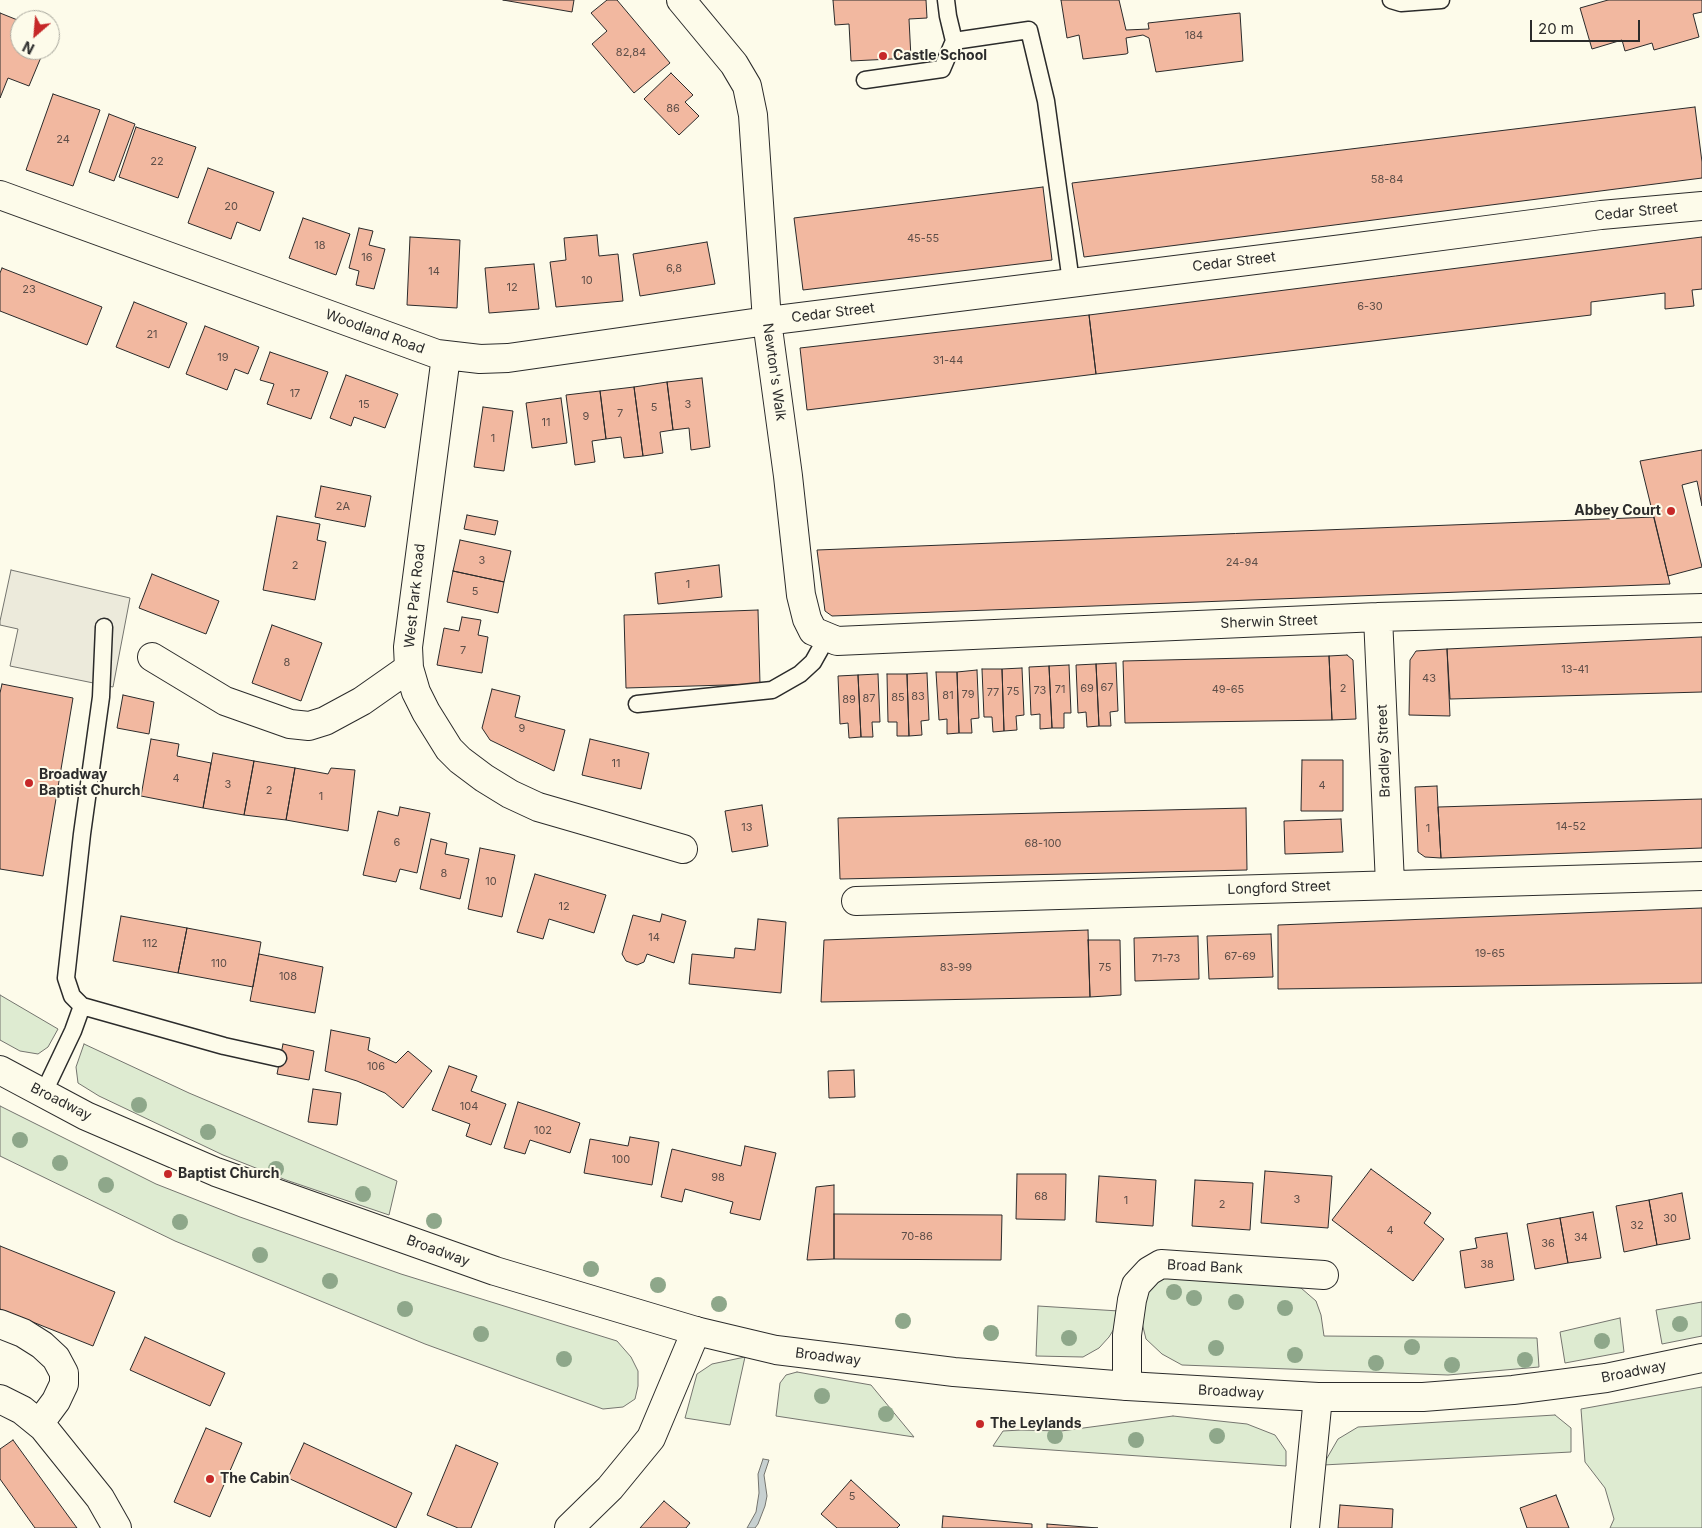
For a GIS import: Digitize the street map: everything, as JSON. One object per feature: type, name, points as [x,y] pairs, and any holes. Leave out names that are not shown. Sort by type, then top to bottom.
[{"type":"street","name":"Newton's Walk","points":[[682,0],[723,50],[747,86],[753,115],[767,321],[788,476],[801,595],[813,631],[832,639]]},
{"type":"street","name":"Woodland Road","points":[[0,195],[446,356],[480,359],[508,358],[767,321]]},
{"type":"street","name":"Cedar Street","points":[[767,321],[1601,215],[1702,206]]},
{"type":"street","name":"West Park Road","points":[[446,356],[410,621],[409,668],[416,692],[449,749],[484,778],[510,794],[538,807],[683,849]]},
{"type":"street","name":"Sherwin Street","points":[[832,639],[1378,617],[1702,608]]},
{"type":"street","name":"Bradley Street","points":[[1378,617],[1390,884]]},
{"type":"street","points":[[152,657],[225,701],[290,724],[309,726],[325,722],[362,701],[409,668]]},
{"type":"street","name":"Longford Street","points":[[856,901],[1702,876]]},
{"type":"street","name":"Broadway","points":[[0,1070],[86,1116],[225,1175],[495,1271],[696,1330],[776,1350],[954,1372],[1127,1386],[1318,1397],[1423,1397],[1513,1390],[1606,1378],[1702,1358]]},
{"type":"street","name":"Broad Bank","points":[[1127,1386],[1127,1335],[1136,1285],[1149,1271],[1161,1264],[1324,1275]]},
{"type":"street","points":[[0,1324],[23,1333],[42,1345],[56,1358],[64,1372],[64,1384],[56,1401],[39,1424]]},
{"type":"street","points":[[569,1528],[610,1488],[651,1438],[696,1330]]},
{"type":"street","points":[[1305,1528],[1318,1397]]},
{"type":"street","points":[[0,1399],[22,1410],[39,1424],[94,1490],[117,1528]]},
{"type":"lane","points":[[865,80],[942,69],[954,41],[946,0]]},
{"type":"lane","points":[[1391,0],[1401,3],[1441,0]]},
{"type":"lane","points":[[954,41],[1029,30],[1046,101],[1071,282]]},
{"type":"lane","points":[[104,627],[101,697],[82,834],[66,978],[72,996],[82,1006],[224,1046],[278,1058]]},
{"type":"lane","points":[[637,704],[772,690],[800,674],[832,639]]},
{"type":"lane","points":[[43,1094],[73,1031],[82,1006]]},
{"type":"green space","points":[[0,995],[58,1029],[48,1047],[38,1054],[20,1051],[0,1040]]},
{"type":"green space","points":[[84,1044],[189,1093],[397,1181],[389,1215],[286,1180],[223,1155],[99,1096],[78,1083],[76,1067]]},
{"type":"green space","points":[[0,1106],[156,1184],[240,1217],[401,1274],[617,1341],[631,1357],[638,1371],[638,1386],[635,1399],[623,1407],[603,1409],[425,1344],[175,1241],[0,1156]]},
{"type":"green space","points":[[1176,1273],[1301,1288],[1316,1301],[1321,1315],[1324,1336],[1537,1338],[1539,1367],[1448,1375],[1182,1365],[1162,1354],[1146,1339],[1142,1323],[1147,1293],[1158,1279]]},
{"type":"green space","points":[[1702,1302],[1702,1336],[1662,1344],[1656,1310]]},
{"type":"green space","points":[[1038,1306],[1119,1311],[1117,1324],[1109,1337],[1099,1348],[1083,1357],[1036,1356]]},
{"type":"green space","points":[[1620,1318],[1624,1352],[1565,1363],[1560,1332]]},
{"type":"green space","points":[[745,1357],[730,1425],[685,1418],[697,1374],[712,1364]]},
{"type":"green space","points":[[797,1372],[871,1385],[914,1437],[776,1416],[780,1383],[786,1375]]},
{"type":"green space","points":[[1702,1387],[1702,1528],[1610,1528],[1614,1519],[1605,1488],[1585,1462],[1581,1409]]},
{"type":"green space","points":[[1555,1415],[1571,1428],[1571,1452],[1323,1465],[1338,1439],[1358,1427]]},
{"type":"green space","points":[[1173,1416],[1247,1424],[1275,1435],[1286,1451],[1286,1466],[993,1446],[1003,1431],[1061,1431]]},
{"type":"shaded area","points":[[11,570],[130,598],[113,687],[10,666],[18,629],[0,625],[0,621]]},
{"type":"shaded area","points":[[763,1459],[769,1460],[764,1475],[767,1496],[765,1506],[755,1528],[747,1528],[756,1512],[759,1493],[758,1474]]},
{"type":"building","points":[[503,0],[574,0],[572,12]]},
{"type":"building","points":[[607,0],[617,0],[670,63],[634,93],[592,44],[607,31],[591,13]]},
{"type":"building","points":[[833,0],[926,0],[927,18],[909,19],[911,58],[851,61],[849,24],[835,25]]},
{"type":"building","points":[[1061,0],[1119,0],[1126,30],[1149,29],[1148,23],[1240,13],[1243,61],[1156,72],[1149,38],[1143,35],[1126,38],[1128,53],[1126,54],[1083,59],[1079,35],[1067,38]]},
{"type":"building","points":[[1608,0],[1702,0],[1702,12],[1693,14],[1699,37],[1654,50],[1652,43],[1625,51],[1622,40],[1592,49],[1580,8]]},
{"type":"building","points":[[0,13],[10,17],[10,60],[40,60],[29,86],[8,78],[0,98]]},
{"type":"building","points":[[671,73],[693,95],[685,102],[699,116],[679,135],[644,99]]},
{"type":"building","points":[[53,94],[100,110],[73,186],[26,170]]},
{"type":"building","points":[[1695,107],[1702,162],[1702,178],[1084,257],[1072,183]]},
{"type":"building","points":[[109,114],[135,124],[114,181],[89,172]]},
{"type":"building","points":[[136,127],[196,147],[178,198],[119,177]]},
{"type":"building","points":[[208,168],[274,192],[260,231],[237,222],[231,239],[188,223]]},
{"type":"building","points":[[1043,187],[1052,260],[803,290],[794,218]]},
{"type":"building","points":[[303,218],[350,234],[336,275],[289,258]]},
{"type":"building","points":[[359,228],[373,231],[369,245],[385,249],[374,289],[356,285],[359,271],[349,268]]},
{"type":"building","points":[[597,235],[599,256],[618,254],[623,301],[556,307],[550,262],[566,260],[564,238]]},
{"type":"building","points":[[410,237],[460,240],[457,308],[407,305]]},
{"type":"building","points":[[1702,237],[1702,289],[1692,290],[1694,306],[1665,309],[1665,293],[1591,302],[1591,315],[1096,374],[1089,315]]},
{"type":"building","points":[[707,242],[715,284],[640,296],[633,254]]},
{"type":"building","points":[[534,264],[539,309],[489,313],[485,268]]},
{"type":"building","points":[[2,268],[102,307],[87,345],[0,311],[0,273]]},
{"type":"building","points":[[134,302],[187,323],[169,368],[116,347]]},
{"type":"building","points":[[1089,315],[1096,374],[807,410],[800,348]]},
{"type":"building","points":[[205,326],[259,347],[248,374],[235,369],[227,390],[186,374]]},
{"type":"building","points":[[270,352],[328,372],[311,419],[267,404],[274,384],[260,380]]},
{"type":"building","points":[[346,375],[398,394],[385,428],[354,417],[351,426],[330,418]]},
{"type":"building","points":[[702,378],[710,447],[691,450],[689,428],[673,430],[667,382]]},
{"type":"building","points":[[667,382],[673,430],[660,432],[663,453],[643,456],[634,387]]},
{"type":"building","points":[[634,387],[643,456],[624,458],[621,437],[606,439],[600,391]]},
{"type":"building","points":[[600,391],[606,439],[592,441],[595,462],[575,465],[566,395]]},
{"type":"building","points":[[561,398],[567,443],[532,448],[526,403]]},
{"type":"building","points":[[483,407],[513,411],[504,471],[474,467]]},
{"type":"building","name":"Abbey Court","points":[[1702,450],[1702,506],[1697,481],[1682,485],[1702,567],[1668,576],[1640,461]]},
{"type":"building","points":[[321,486],[371,496],[365,527],[315,517]]},
{"type":"building","points":[[467,515],[498,521],[495,535],[464,529]]},
{"type":"building","points":[[277,516],[320,524],[317,540],[326,542],[315,600],[263,590]]},
{"type":"building","points":[[1654,517],[1670,584],[832,616],[825,611],[817,550]]},
{"type":"building","points":[[460,540],[511,551],[504,582],[453,571]]},
{"type":"building","points":[[719,565],[722,597],[658,604],[655,573]]},
{"type":"building","points":[[453,571],[504,582],[498,613],[447,602]]},
{"type":"building","points":[[152,574],[219,601],[206,634],[139,608]]},
{"type":"building","points":[[758,610],[760,684],[626,688],[624,615]]},
{"type":"building","points":[[462,617],[481,620],[478,635],[488,637],[482,673],[437,665],[444,628],[459,631]]},
{"type":"building","points":[[272,625],[322,643],[301,701],[252,683]]},
{"type":"building","points":[[1702,637],[1702,692],[1450,699],[1447,649]]},
{"type":"building","points":[[1447,649],[1450,716],[1409,715],[1410,660],[1416,651]]},
{"type":"building","points":[[1347,655],[1353,660],[1356,719],[1332,720],[1329,656]]},
{"type":"building","points":[[1329,656],[1332,720],[1125,723],[1123,661]]},
{"type":"building","points":[[1116,663],[1118,711],[1110,712],[1111,726],[1099,726],[1096,664]]},
{"type":"building","points":[[1096,664],[1099,726],[1087,727],[1086,712],[1078,713],[1076,665]]},
{"type":"building","points":[[1069,665],[1071,713],[1064,713],[1064,728],[1052,728],[1049,666]]},
{"type":"building","points":[[1049,666],[1052,728],[1040,729],[1040,714],[1031,715],[1029,667]]},
{"type":"building","points":[[1022,668],[1024,715],[1016,716],[1017,730],[1004,731],[1002,669]]},
{"type":"building","points":[[982,669],[1002,669],[1004,731],[993,732],[992,717],[984,717]]},
{"type":"building","points":[[977,670],[979,718],[971,719],[972,733],[959,733],[957,672]]},
{"type":"building","points":[[936,672],[957,672],[959,733],[947,734],[947,719],[939,720]]},
{"type":"building","points":[[927,673],[929,720],[921,721],[922,735],[909,736],[907,674]]},
{"type":"building","points":[[878,674],[880,722],[872,722],[873,737],[861,737],[858,675]]},
{"type":"building","points":[[887,674],[907,674],[909,736],[897,736],[897,722],[888,722]]},
{"type":"building","points":[[858,675],[861,737],[849,738],[848,723],[840,724],[838,676]]},
{"type":"building","name":"Broadway Baptist Church","points":[[2,684],[73,698],[43,876],[0,869],[0,693]]},
{"type":"building","points":[[492,689],[520,696],[515,717],[565,730],[554,771],[490,740],[482,728]]},
{"type":"building","points":[[123,695],[154,702],[149,734],[117,728]]},
{"type":"building","points":[[151,739],[179,744],[177,756],[211,763],[203,808],[141,796]]},
{"type":"building","points":[[590,739],[649,753],[641,789],[582,775]]},
{"type":"building","points":[[213,753],[254,761],[244,815],[203,808]]},
{"type":"building","points":[[1302,760],[1343,760],[1343,811],[1301,811]]},
{"type":"building","points":[[254,761],[295,768],[286,820],[244,815]]},
{"type":"building","points":[[295,768],[328,774],[331,768],[355,770],[348,831],[286,820]]},
{"type":"building","points":[[1437,786],[1441,858],[1425,857],[1418,852],[1415,787]]},
{"type":"building","points":[[1702,799],[1702,848],[1441,858],[1438,807]]},
{"type":"building","points":[[762,805],[768,846],[732,852],[725,811]]},
{"type":"building","points":[[400,807],[430,813],[417,873],[400,869],[396,882],[363,875],[378,811],[398,816]]},
{"type":"building","points":[[1246,808],[1247,870],[840,879],[838,818]]},
{"type":"building","points":[[1341,819],[1343,852],[1285,854],[1284,821]]},
{"type":"building","points":[[431,839],[447,843],[445,854],[469,859],[460,899],[420,889]]},
{"type":"building","points":[[480,848],[515,855],[502,917],[468,909]]},
{"type":"building","points":[[535,874],[606,895],[594,933],[549,919],[543,939],[517,932]]},
{"type":"building","points":[[1702,908],[1702,983],[1278,989],[1278,925]]},
{"type":"building","points":[[662,914],[686,921],[674,963],[647,954],[644,962],[637,965],[626,961],[622,954],[633,915],[660,922]]},
{"type":"building","points":[[121,916],[187,928],[178,973],[113,961]]},
{"type":"building","points":[[758,919],[786,922],[781,993],[689,984],[692,954],[734,958],[735,948],[755,950]]},
{"type":"building","points":[[187,928],[261,942],[253,987],[178,973]]},
{"type":"building","points":[[1088,930],[1090,997],[821,1002],[824,940]]},
{"type":"building","points":[[1271,934],[1273,977],[1209,979],[1207,936]]},
{"type":"building","points":[[1198,936],[1199,979],[1135,981],[1134,938]]},
{"type":"building","points":[[1088,940],[1120,940],[1121,995],[1090,997]]},
{"type":"building","points":[[259,954],[323,967],[315,1013],[250,1001]]},
{"type":"building","points":[[331,1030],[370,1038],[368,1050],[396,1063],[408,1051],[432,1071],[403,1108],[385,1093],[357,1081],[325,1071]]},
{"type":"building","points":[[283,1044],[314,1051],[309,1080],[277,1074]]},
{"type":"building","points":[[449,1066],[477,1076],[471,1091],[506,1104],[491,1145],[466,1136],[470,1124],[432,1110]]},
{"type":"building","points":[[854,1070],[855,1097],[829,1098],[828,1071]]},
{"type":"building","points":[[313,1089],[341,1093],[337,1125],[308,1122]]},
{"type":"building","points":[[518,1102],[580,1123],[570,1153],[530,1140],[525,1154],[504,1148]]},
{"type":"building","points":[[630,1137],[659,1142],[652,1185],[584,1173],[590,1139],[628,1146]]},
{"type":"building","points":[[745,1146],[776,1153],[760,1220],[730,1213],[733,1202],[685,1189],[682,1202],[661,1197],[672,1149],[741,1166]]},
{"type":"building","points":[[1371,1169],[1431,1213],[1424,1223],[1444,1239],[1413,1281],[1332,1220]]},
{"type":"building","points":[[1265,1171],[1332,1176],[1328,1228],[1261,1223]]},
{"type":"building","points":[[1017,1174],[1066,1174],[1065,1220],[1016,1219]]},
{"type":"building","points":[[1099,1176],[1156,1180],[1153,1226],[1096,1222]]},
{"type":"building","points":[[1195,1180],[1253,1183],[1250,1230],[1192,1226]]},
{"type":"building","points":[[834,1185],[834,1259],[807,1260],[816,1187]]},
{"type":"building","points":[[1682,1193],[1690,1239],[1657,1245],[1649,1200]]},
{"type":"building","points":[[1649,1200],[1657,1245],[1624,1252],[1616,1206]]},
{"type":"building","points":[[1593,1212],[1601,1258],[1568,1263],[1560,1218]]},
{"type":"building","points":[[834,1214],[1002,1215],[1001,1260],[834,1259]]},
{"type":"building","points":[[1560,1218],[1568,1263],[1535,1269],[1527,1224]]},
{"type":"building","points":[[1507,1233],[1514,1280],[1465,1288],[1460,1251],[1477,1248],[1475,1238]]},
{"type":"building","points":[[0,1246],[115,1292],[93,1346],[0,1309]]},
{"type":"building","points":[[145,1337],[225,1373],[210,1406],[130,1370]]},
{"type":"building","points":[[206,1428],[242,1443],[210,1517],[174,1502]]},
{"type":"building","points":[[13,1440],[77,1528],[35,1528],[0,1479],[0,1449]]},
{"type":"building","points":[[304,1443],[412,1493],[396,1528],[288,1478]]},
{"type":"building","points":[[456,1445],[498,1463],[471,1528],[458,1528],[427,1515]]},
{"type":"building","points":[[851,1480],[900,1525],[897,1528],[837,1528],[821,1514]]},
{"type":"building","points":[[1556,1495],[1569,1528],[1527,1528],[1520,1508]]},
{"type":"building","points":[[664,1501],[690,1523],[686,1528],[640,1528]]},
{"type":"building","points":[[1340,1505],[1393,1509],[1392,1528],[1338,1528]]},
{"type":"building","points":[[943,1516],[1032,1524],[1032,1528],[942,1528]]},
{"type":"building","points":[[1047,1524],[1098,1528],[1047,1528]]},
{"type":"place","name":"Castle School","points":[[883,56]]},
{"type":"place","name":"Abbey Court","points":[[1671,511]]},
{"type":"place","name":"Broadway Baptist Church","points":[[29,783]]},
{"type":"place","name":"Baptist Church","points":[[168,1174]]},
{"type":"place","name":"The Leylands","points":[[980,1424]]},
{"type":"place","name":"The Cabin","points":[[210,1479]]}]
